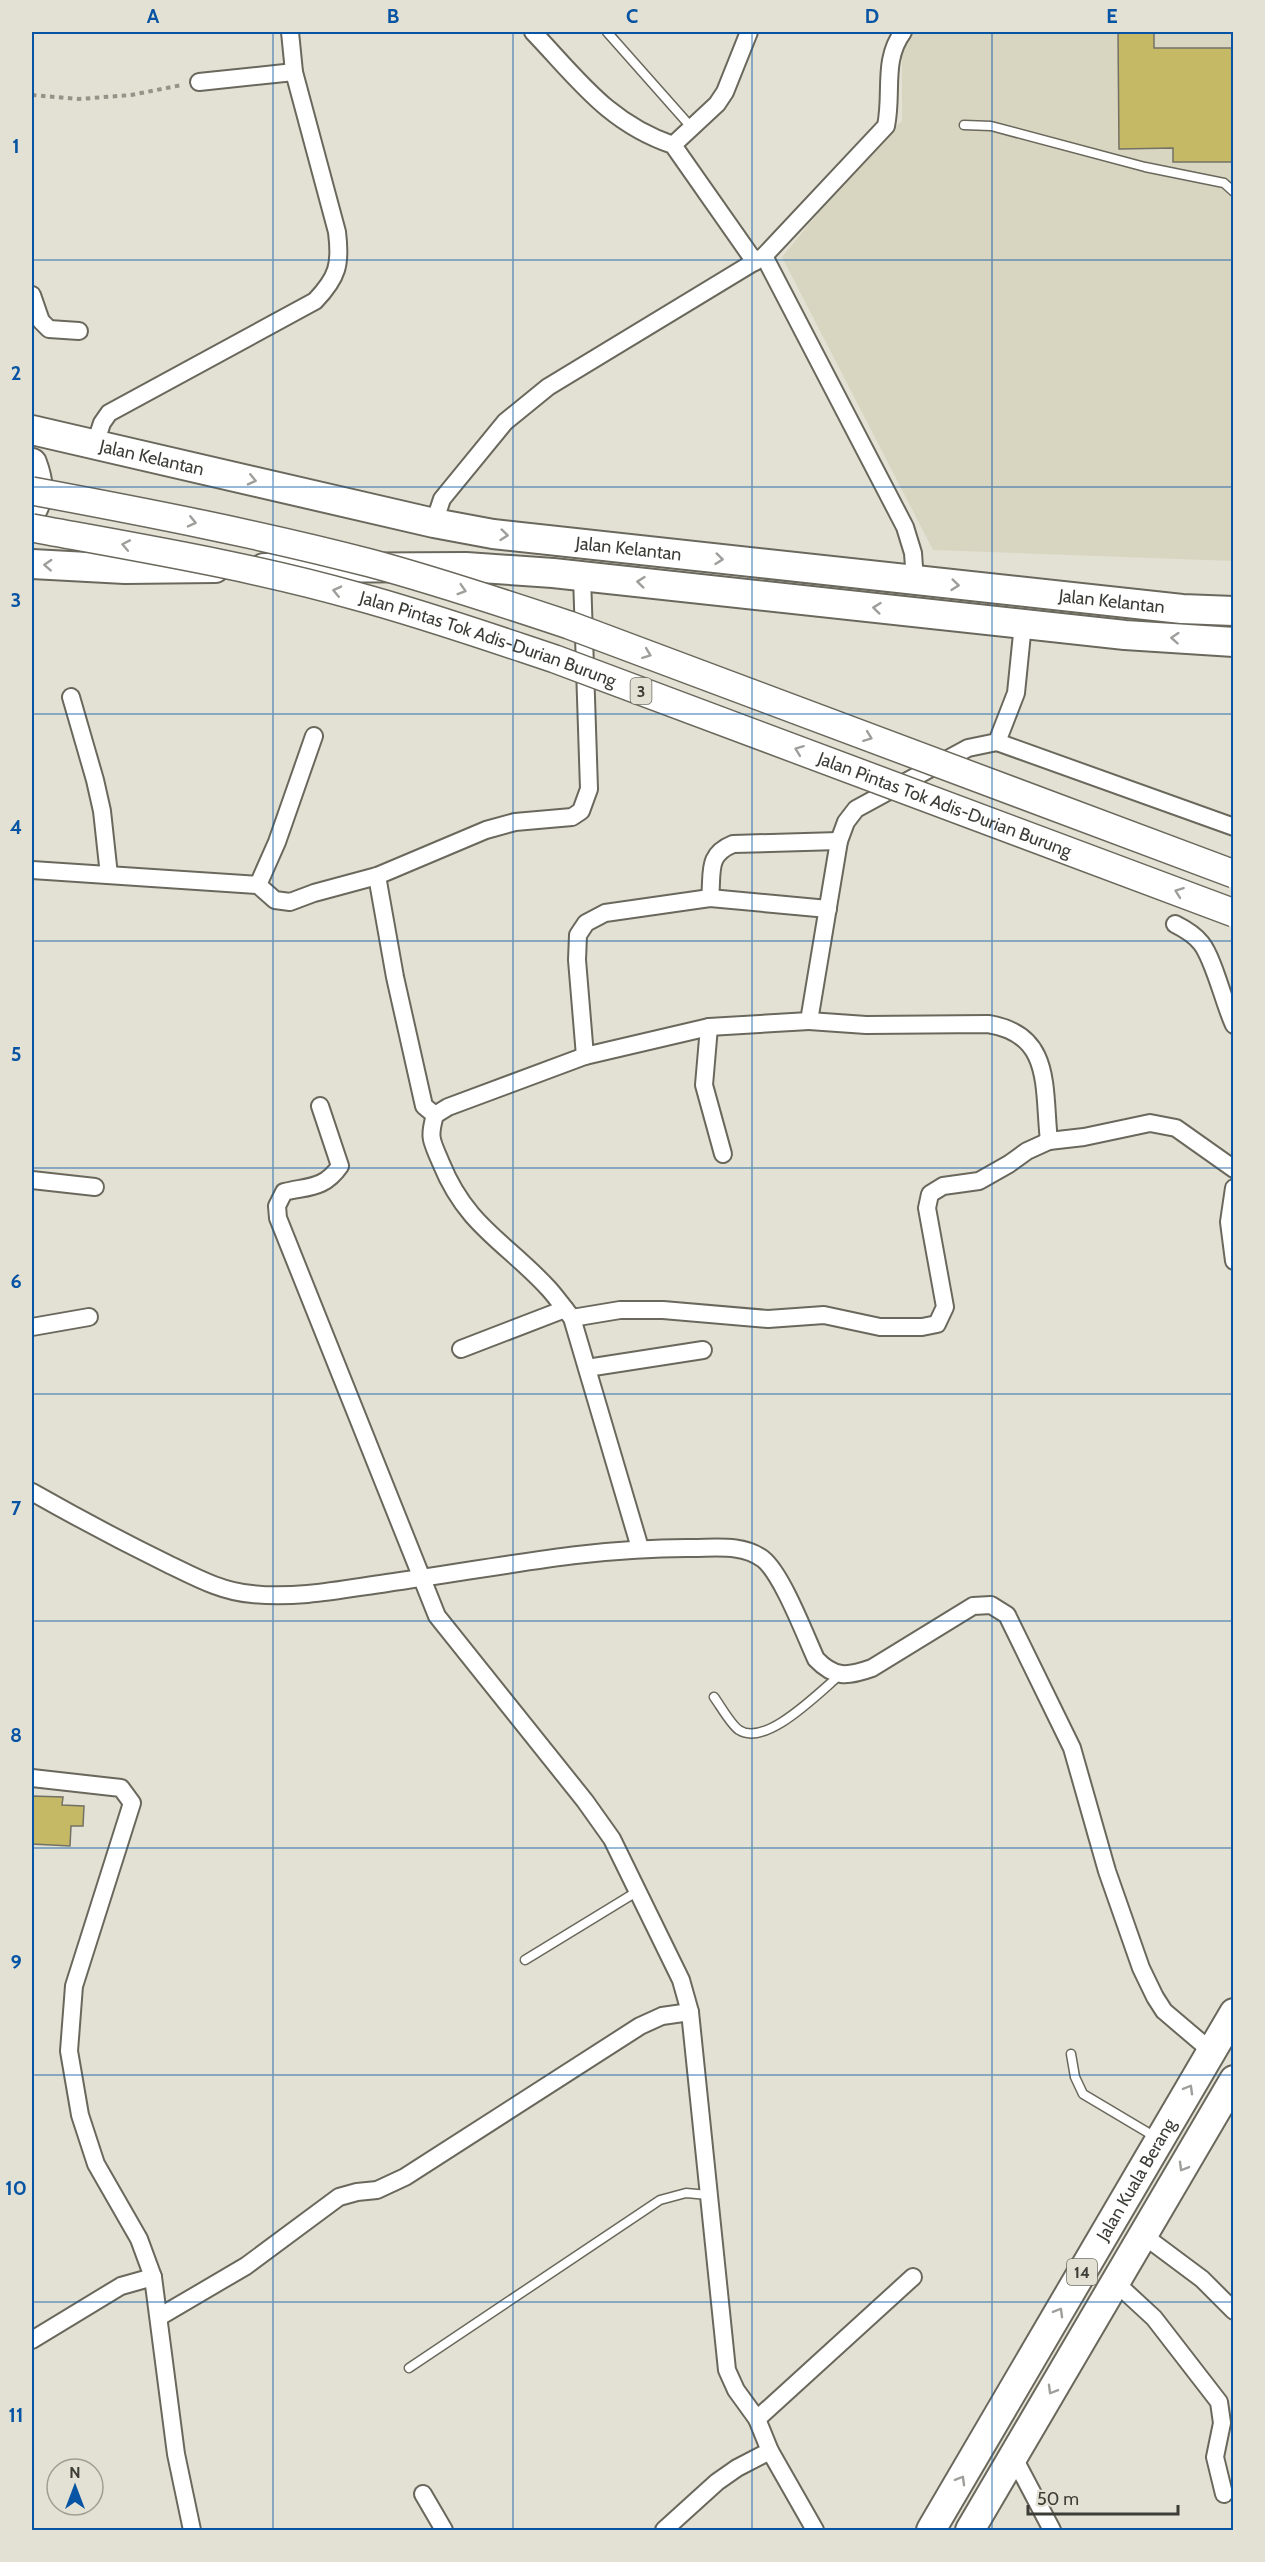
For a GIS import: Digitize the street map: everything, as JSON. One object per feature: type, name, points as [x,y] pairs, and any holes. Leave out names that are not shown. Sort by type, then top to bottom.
[{"type":"highway","name":"Jalan Kelantan","points":[[32,430],[434,523],[493,534],[1182,609],[1233,611]]},
{"type":"highway","points":[[32,463],[37,476],[38,491],[32,510]]},
{"type":"highway","name":"Jalan Kelantan","points":[[32,564],[125,569],[466,567],[582,576],[1125,635],[1233,642]]},
{"type":"highway","name":"Jalan Kuala Berang","points":[[931,2530],[1233,2013]]},
{"type":"highway","name":"Jalan Kuala Berang","points":[[970,2530],[1233,2082]]},
{"type":"main road","name":"Jalan Pintas Tok Adis-Durian Burung","points":[[32,491],[210,526],[369,563],[463,590],[569,625],[1233,874]]},
{"type":"main road","name":"Jalan Pintas Tok Adis-Durian Burung","points":[[32,528],[179,555],[343,593],[449,623],[566,663],[1233,913]]},
{"type":"street","points":[[533,32],[618,119],[673,145],[760,259],[905,527],[913,553],[915,581]]},
{"type":"street","points":[[673,145],[717,104],[725,92],[749,32]]},
{"type":"street","points":[[434,523],[442,499],[505,422],[523,405],[548,387],[760,259],[886,126],[890,110],[889,63],[892,51],[903,32]]},
{"type":"street","points":[[95,444],[102,423],[110,413],[257,335],[315,301],[329,287],[337,272],[340,252],[337,232],[294,72],[294,34]]},
{"type":"street","points":[[199,82],[294,72]]},
{"type":"street","points":[[32,295],[41,321],[49,329],[79,331]]},
{"type":"street","points":[[32,870],[258,885],[275,900],[290,902],[314,892],[376,876],[486,830],[515,822],[561,820],[572,817],[581,811],[590,789],[582,576]]},
{"type":"street","points":[[997,742],[1016,693],[1023,624]]},
{"type":"street","points":[[70,697],[102,811],[110,875]]},
{"type":"street","points":[[258,885],[277,842],[314,736]]},
{"type":"street","points":[[809,1021],[839,841],[846,822],[856,809],[968,748],[997,742],[1233,827]]},
{"type":"street","points":[[710,898],[714,858],[720,849],[733,844],[839,841]]},
{"type":"street","points":[[376,876],[395,977],[424,1106],[435,1115]]},
{"type":"street","points":[[585,1056],[577,960],[578,935],[586,923],[605,913],[710,898],[828,909]]},
{"type":"street","points":[[1175,924],[1190,932],[1202,944],[1210,959],[1233,1025]]},
{"type":"street","points":[[640,1548],[587,1368],[568,1314],[549,1288],[481,1227],[463,1206],[449,1183],[429,1134],[435,1115],[448,1107],[585,1056],[709,1027],[809,1021],[866,1025],[988,1024],[1005,1026],[1021,1034],[1035,1048],[1041,1065],[1049,1141]]},
{"type":"street","points":[[709,1027],[704,1085],[723,1154]]},
{"type":"street","points":[[320,1106],[340,1166],[331,1178],[320,1185],[284,1192],[277,1206],[278,1218],[437,1616],[585,1801],[612,1839],[681,1980],[690,2012],[727,2370],[736,2390],[757,2419],[770,2451],[815,2530]]},
{"type":"street","points":[[461,1348],[568,1314],[620,1310],[663,1310],[768,1319],[824,1315],[880,1327],[922,1327],[937,1324],[945,1307],[927,1208],[930,1194],[943,1186],[979,1181],[1009,1164],[1026,1151],[1049,1141],[1084,1137],[1150,1123],[1176,1128],[1233,1169]]},
{"type":"street","points":[[32,1180],[95,1187]]},
{"type":"street","points":[[1233,1188],[1229,1222],[1233,1261]]},
{"type":"street","points":[[32,1327],[89,1317]]},
{"type":"street","points":[[587,1368],[703,1350]]},
{"type":"street","points":[[32,1492],[105,1534],[206,1582],[251,1594],[281,1595],[422,1578],[537,1559],[640,1548],[735,1549],[758,1556],[775,1573],[816,1659],[826,1670],[840,1675],[872,1668],[973,1606],[991,1605],[1007,1615],[1072,1748],[1107,1871],[1141,1968],[1155,1997],[1164,2011],[1211,2051]]},
{"type":"street","points":[[32,1778],[121,1788],[132,1803],[74,1986],[69,2051],[80,2115],[96,2164],[139,2239],[153,2277],[176,2454],[192,2530]]},
{"type":"street","points":[[159,2317],[246,2266],[339,2197],[377,2190],[405,2178],[640,2026],[662,2016],[690,2012]]},
{"type":"street","points":[[1143,2235],[1202,2279],[1233,2311]]},
{"type":"street","points":[[32,2340],[121,2286],[153,2277]]},
{"type":"street","points":[[757,2419],[913,2277]]},
{"type":"street","points":[[1115,2282],[1154,2318],[1219,2402],[1222,2423],[1215,2457],[1224,2494]]},
{"type":"street","points":[[664,2530],[717,2482],[737,2468],[770,2451]]},
{"type":"street","points":[[1013,2456],[1053,2530]]},
{"type":"street","points":[[423,2494],[444,2530]]},
{"type":"lane","points":[[608,32],[692,128]]},
{"type":"lane","points":[[964,125],[991,126],[1145,168],[1224,183],[1233,192]]},
{"type":"lane","points":[[714,1697],[739,1730],[753,1734],[772,1729],[788,1719],[840,1675]]},
{"type":"lane","points":[[525,1960],[638,1892]]},
{"type":"lane","points":[[1071,2054],[1075,2077],[1083,2094],[1160,2139]]},
{"type":"lane","points":[[410,2368],[660,2200],[686,2193],[708,2195]]},
{"type":"path","points":[[32,95],[79,99],[131,95],[199,82]]},
{"type":"shaded area","points":[[911,32],[1233,32],[1233,561],[933,550],[782,257],[880,138],[902,121],[902,45]]},
{"type":"building","points":[[1118,32],[1154,32],[1154,48],[1233,48],[1233,162],[1173,162],[1173,148],[1119,149]]},
{"type":"building","points":[[32,1796],[63,1797],[62,1805],[84,1806],[83,1826],[71,1826],[70,1846],[32,1844]]}]
